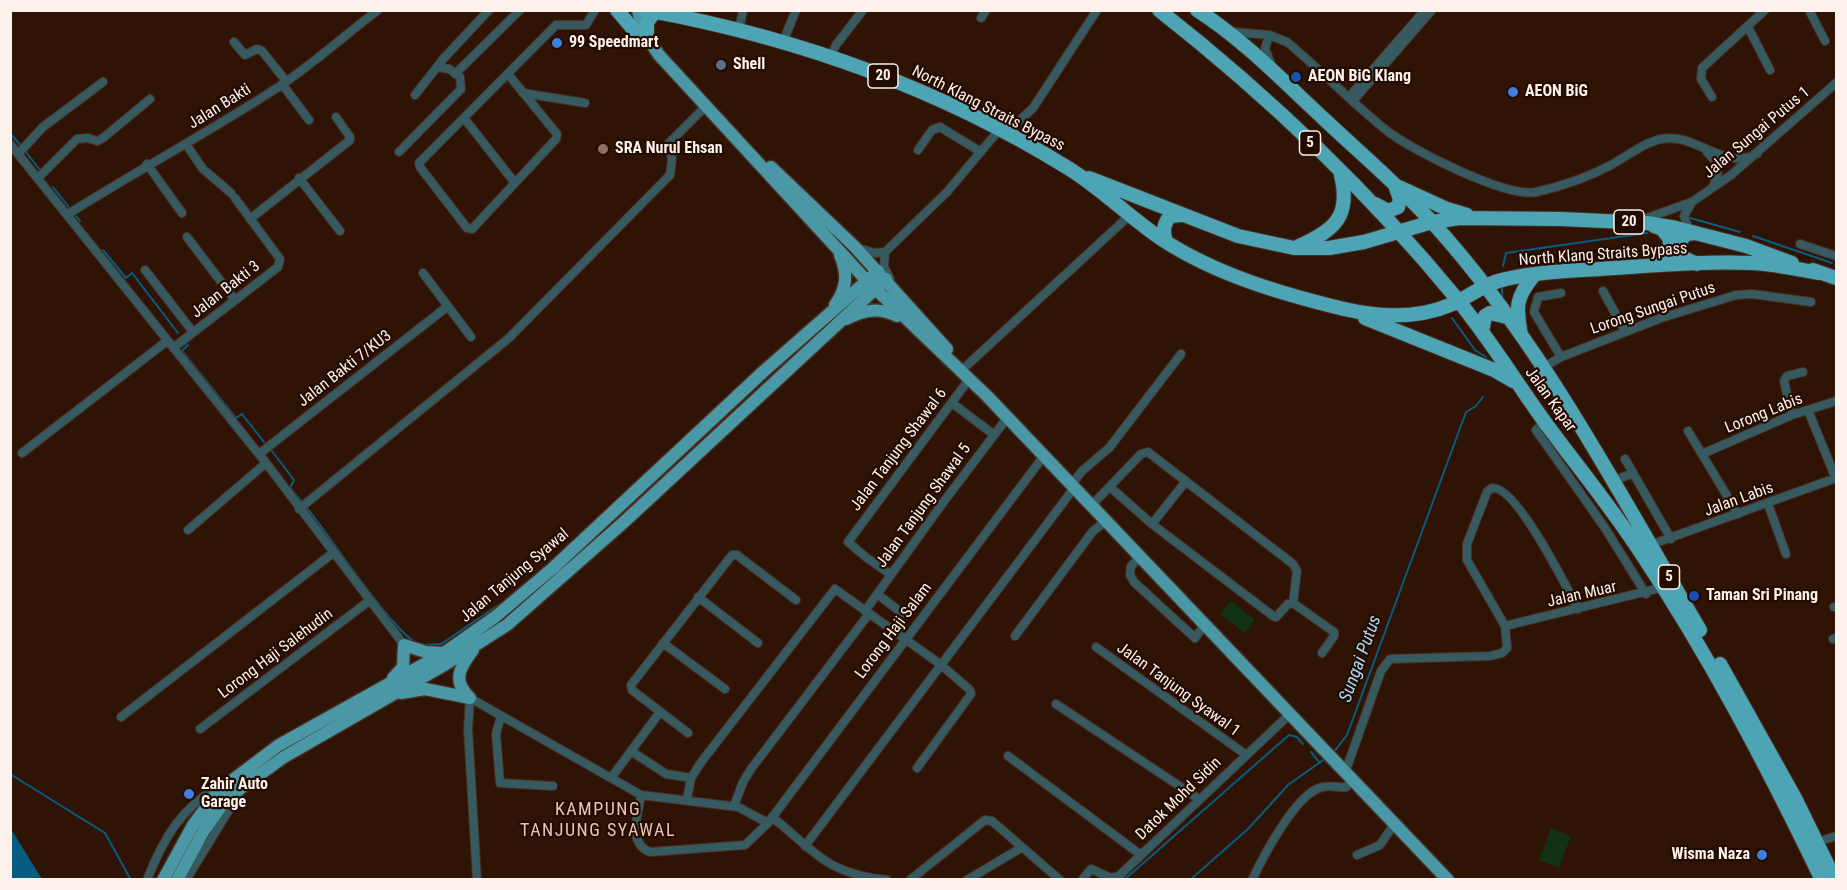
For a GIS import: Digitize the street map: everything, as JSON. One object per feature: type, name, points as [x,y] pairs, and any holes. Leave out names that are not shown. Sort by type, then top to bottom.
[{"type":"highway","points":[[617,10],[643,37]]},
{"type":"highway","name":"Jalan Kapar","points":[[1159,10],[1241,78],[1365,197],[1400,232],[1458,300],[1664,587],[1831,875]]},
{"type":"highway","name":"Jalan Kapar","points":[[1197,10],[1224,29],[1283,81],[1395,185],[1432,222],[1485,286],[1542,368],[1613,481],[1740,698],[1817,842],[1831,875]]},
{"type":"highway","points":[[643,37],[650,11]]},
{"type":"highway","name":"North Klang Straits Bypass","points":[[650,11],[681,13],[831,56],[894,80],[999,130],[1072,170],[1238,236],[1294,248],[1329,248],[1400,232],[1432,222],[1476,218],[1647,223],[1746,246],[1836,278]]},
{"type":"highway","name":"North Klang Straits Bypass","points":[[1072,170],[1129,216],[1166,242],[1242,278],[1348,310],[1402,315],[1425,312],[1507,278],[1535,274],[1655,265],[1755,263],[1819,273]]},
{"type":"highway","points":[[1294,248],[1327,232],[1341,214],[1346,195],[1340,173]]},
{"type":"highway","points":[[1365,197],[1388,211],[1394,210],[1398,207],[1400,199],[1395,185]]},
{"type":"highway","points":[[1395,185],[1447,209],[1476,218]]},
{"type":"highway","points":[[1166,242],[1163,231],[1166,222],[1170,216],[1184,215]]},
{"type":"highway","points":[[1647,223],[1662,229],[1670,239],[1669,255],[1655,265]]},
{"type":"highway","points":[[1693,232],[1681,239],[1678,251],[1687,261],[1699,264]]},
{"type":"highway","points":[[1522,339],[1517,303],[1523,288],[1535,274]]},
{"type":"highway","points":[[1348,310],[1494,370],[1517,384]]},
{"type":"highway","points":[[1482,332],[1485,316],[1490,313],[1507,317]]},
{"type":"main road","points":[[633,10],[643,37],[659,55],[870,285],[966,374]]},
{"type":"main road","points":[[638,10],[643,37]]},
{"type":"main road","points":[[710,110],[825,216],[882,275],[966,374],[1043,457],[1291,712],[1448,879]]},
{"type":"main road","points":[[830,322],[845,286],[846,272],[837,247]]},
{"type":"main road","name":"Jalan Tanjung Syawal","points":[[177,879],[218,791],[242,779],[279,745],[391,688],[446,664],[507,625],[551,588],[882,275]]},
{"type":"main road","points":[[830,322],[871,310],[885,310],[915,329]]},
{"type":"main road","name":"Jalan Tanjung Syawal","points":[[391,688],[495,617],[553,568],[764,371],[830,322]]},
{"type":"main road","points":[[470,698],[459,683],[458,673],[479,642]]},
{"type":"main road","points":[[444,653],[426,652],[404,645],[402,666],[391,688],[424,689],[470,698]]},
{"type":"main road","name":"Jalan Tanjung Syawal","points":[[163,879],[179,847],[207,816]]},
{"type":"street","name":"Jalan Bakti","points":[[68,214],[284,83],[378,10]]},
{"type":"street","points":[[416,95],[437,67],[489,10]]},
{"type":"street","points":[[455,74],[520,10]]},
{"type":"street","points":[[508,74],[557,134],[556,139],[472,229],[467,228],[420,167],[419,162],[556,25],[586,25],[595,10]]},
{"type":"street","points":[[739,30],[743,10]]},
{"type":"street","points":[[783,42],[796,10]]},
{"type":"street","points":[[831,56],[836,45],[863,10]]},
{"type":"street","points":[[855,247],[875,253],[885,252],[947,192],[999,130],[1019,121],[1033,108],[1097,10]]},
{"type":"street","points":[[1351,99],[1425,10]]},
{"type":"street","points":[[1337,86],[1348,89],[1361,87],[1432,10]]},
{"type":"street","points":[[1712,98],[1701,79],[1702,68],[1765,10]]},
{"type":"street","points":[[1809,10],[1825,41]]},
{"type":"street","points":[[1748,27],[1770,70]]},
{"type":"street","points":[[1224,29],[1241,34],[1269,35],[1287,42],[1400,140],[1490,184],[1524,193],[1581,179],[1646,144],[1663,139],[1675,139],[1732,158],[1741,159],[1757,153]]},
{"type":"street","points":[[1269,35],[1265,42],[1266,54],[1283,81]]},
{"type":"street","points":[[234,42],[245,55],[257,49],[262,51],[309,120]]},
{"type":"street","points":[[399,153],[461,89],[460,77],[449,69],[437,67]]},
{"type":"street","points":[[18,154],[43,127],[103,82]]},
{"type":"street","name":"Jalan Sungai Putus 1","points":[[1628,222],[1661,215],[1692,202],[1709,191],[1757,153],[1836,83]]},
{"type":"street","points":[[1361,87],[1364,111]]},
{"type":"street","points":[[523,93],[585,103]]},
{"type":"street","points":[[38,178],[77,139],[88,138],[97,141],[103,138],[150,99]]},
{"type":"street","points":[[299,509],[509,338],[670,175],[672,159],[668,144],[710,110]]},
{"type":"street","points":[[186,144],[203,169],[233,196],[250,219],[350,140],[336,117]]},
{"type":"street","points":[[464,118],[515,183]]},
{"type":"street","points":[[918,150],[932,129],[939,127],[981,152]]},
{"type":"street","points":[[10,144],[259,454],[404,645]]},
{"type":"street","points":[[1698,146],[1710,154],[1718,166],[1716,180],[1709,191]]},
{"type":"street","points":[[147,164],[182,213]]},
{"type":"street","points":[[299,178],[340,231]]},
{"type":"street","points":[[1692,202],[1684,216],[1693,232]]},
{"type":"street","name":"Jalan Tanjung Shawal 6","points":[[890,574],[849,545],[850,538],[952,403],[966,374],[1129,216]]},
{"type":"street","name":"Jalan Bakti 3","points":[[172,348],[278,267],[280,260],[250,219]]},
{"type":"street","points":[[187,237],[235,300]]},
{"type":"street","points":[[1800,244],[1836,256]]},
{"type":"street","points":[[885,252],[886,274],[904,300]]},
{"type":"street","points":[[145,270],[193,332]]},
{"type":"street","points":[[423,273],[471,337]]},
{"type":"street","points":[[1604,291],[1625,331]]},
{"type":"street","points":[[1561,292],[1538,297],[1534,312],[1561,357]]},
{"type":"street","name":"Lorong Sungai Putus","points":[[1542,368],[1561,357],[1625,331],[1696,306],[1745,293],[1811,302]]},
{"type":"street","name":"Jalan Bakti 7/KU3","points":[[259,454],[448,306]]},
{"type":"street","points":[[22,453],[167,341]]},
{"type":"street","points":[[805,846],[1073,487],[1082,471],[1109,448],[1182,354]]},
{"type":"street","points":[[1792,415],[1784,381],[1787,376],[1803,372]]},
{"type":"street","name":"Lorong Labis","points":[[1702,454],[1792,415],[1836,401]]},
{"type":"street","points":[[952,403],[993,435]]},
{"type":"street","points":[[1808,410],[1836,479]]},
{"type":"street","name":"Jalan Tanjung Shawal 5","points":[[734,806],[743,782],[751,769],[866,613],[890,574],[1007,418]]},
{"type":"street","points":[[1545,422],[1536,430],[1605,528],[1646,594]]},
{"type":"street","points":[[1688,431],[1738,514]]},
{"type":"street","points":[[1091,506],[1144,452],[1186,480],[1293,564],[1297,571],[1293,603]]},
{"type":"street","name":"Lorong Haji Salam","points":[[640,795],[636,843],[650,852],[745,845],[770,820],[1043,457]]},
{"type":"street","points":[[1625,459],[1671,538]]},
{"type":"street","points":[[188,530],[266,463]]},
{"type":"street","points":[[1613,481],[1633,473]]},
{"type":"street","name":"Jalan Labis","points":[[1650,545],[1836,479]]},
{"type":"street","points":[[1152,524],[1186,480]]},
{"type":"street","points":[[1110,487],[1152,524],[1273,616],[1276,617],[1288,604],[1293,603]]},
{"type":"street","points":[[1252,879],[1264,854],[1301,802],[1322,787],[1346,787],[1346,770],[1381,671],[1390,659],[1502,653],[1507,648],[1505,626],[1467,560],[1467,544],[1487,492],[1492,488],[1500,489],[1523,514],[1578,609]]},
{"type":"street","points":[[1768,504],[1786,554]]},
{"type":"street","points":[[1015,636],[1093,531],[1106,521]]},
{"type":"street","points":[[120,717],[333,553]]},
{"type":"street","points":[[688,733],[631,688],[698,597],[734,554],[796,600]]},
{"type":"street","points":[[1140,557],[1131,566],[1130,575],[1134,582],[1195,638],[1205,624]]},
{"type":"street","name":"Jalan Muar","points":[[1505,626],[1646,594],[1664,587]]},
{"type":"street","points":[[687,800],[690,778],[832,591],[838,591],[940,664],[968,687],[971,694],[917,768]]},
{"type":"street","points":[[877,594],[902,613]]},
{"type":"street","points":[[698,597],[758,643]]},
{"type":"street","name":"Lorong Haji Salehudin","points":[[200,729],[369,601]]},
{"type":"street","points":[[1293,603],[1334,632],[1334,636],[1322,653]]},
{"type":"street","points":[[663,643],[724,689]]},
{"type":"street","name":"Jalan Tanjung Syawal 1","points":[[1096,647],[1245,754]]},
{"type":"street","points":[[477,879],[468,729],[470,698],[640,795],[734,806],[770,820],[818,857],[844,870],[887,879]]},
{"type":"street","points":[[1056,704],[1198,799]]},
{"type":"street","points":[[611,778],[660,712]]},
{"type":"street","name":"Datok Mohd Sidin","points":[[1082,879],[1091,869],[1111,878],[1119,876],[1291,712]]},
{"type":"street","points":[[501,716],[496,734],[500,783],[553,786]]},
{"type":"street","points":[[632,752],[666,774],[690,778]]},
{"type":"street","points":[[1008,756],[1141,855]]},
{"type":"street","points":[[147,879],[169,834],[198,798],[242,779]]},
{"type":"street","points":[[186,879],[242,779]]},
{"type":"street","points":[[910,879],[984,820],[992,821],[1060,879]]},
{"type":"street","points":[[1357,855],[1380,844],[1395,822]]},
{"type":"street","points":[[1817,842],[1836,836]]},
{"type":"street","points":[[967,879],[1021,848]]},
{"type":"green space","points":[[1231,601],[1255,620],[1245,633],[1220,614]]},
{"type":"green space","points":[[1551,828],[1571,836],[1559,868],[1539,860]]},
{"type":"water","points":[[11,829],[42,879],[11,879]]},
{"type":"waterway","points":[[10,133],[21,146]]},
{"type":"waterway","points":[[26,152],[40,170]]},
{"type":"waterway","points":[[53,187],[69,207]]},
{"type":"waterway","points":[[76,216],[80,221]]},
{"type":"waterway","points":[[1690,218],[1740,232]]},
{"type":"waterway","points":[[1503,266],[1506,253],[1647,233]]},
{"type":"waterway","points":[[1753,236],[1832,263]]},
{"type":"waterway","points":[[103,250],[126,278],[132,273],[178,333]]},
{"type":"waterway","points":[[1502,288],[1502,296]]},
{"type":"waterway","points":[[1452,318],[1475,350],[1486,357],[1486,362]]},
{"type":"waterway","points":[[188,345],[182,351],[236,418],[242,414],[264,442]]},
{"type":"waterway","name":"Sungai Putus","points":[[1333,753],[1347,735],[1466,412],[1476,406],[1483,397]]},
{"type":"waterway","points":[[272,451],[294,480],[290,488],[302,502]]},
{"type":"waterway","points":[[307,508],[392,621],[417,643]]},
{"type":"waterway","points":[[423,645],[441,644],[500,604]]},
{"type":"waterway","points":[[1124,880],[1289,735],[1297,737],[1303,744]]},
{"type":"waterway","points":[[1311,752],[1320,763]]},
{"type":"waterway","name":"Sungai Putus","points":[[1190,880],[1249,828],[1288,785],[1326,758]]},
{"type":"waterway","points":[[10,774],[105,833],[131,880]]},
{"type":"place","name":"99 Speedmart","points":[[557,43]]},
{"type":"place","name":"Shell","points":[[721,65]]},
{"type":"place","name":"AEON BiG Klang","points":[[1296,77]]},
{"type":"place","name":"AEON BiG","points":[[1513,92]]},
{"type":"place","name":"SRA Nurul Ehsan","points":[[603,149]]},
{"type":"place","name":"Taman Sri Pinang","points":[[1694,596]]},
{"type":"place","name":"Zahir Auto Garage","points":[[189,794]]},
{"type":"place","name":"Wisma Naza","points":[[1762,855]]},
{"type":"district","name":"KAMPUNG TANJUNG SYAWAL","points":[[598,820]]}]
